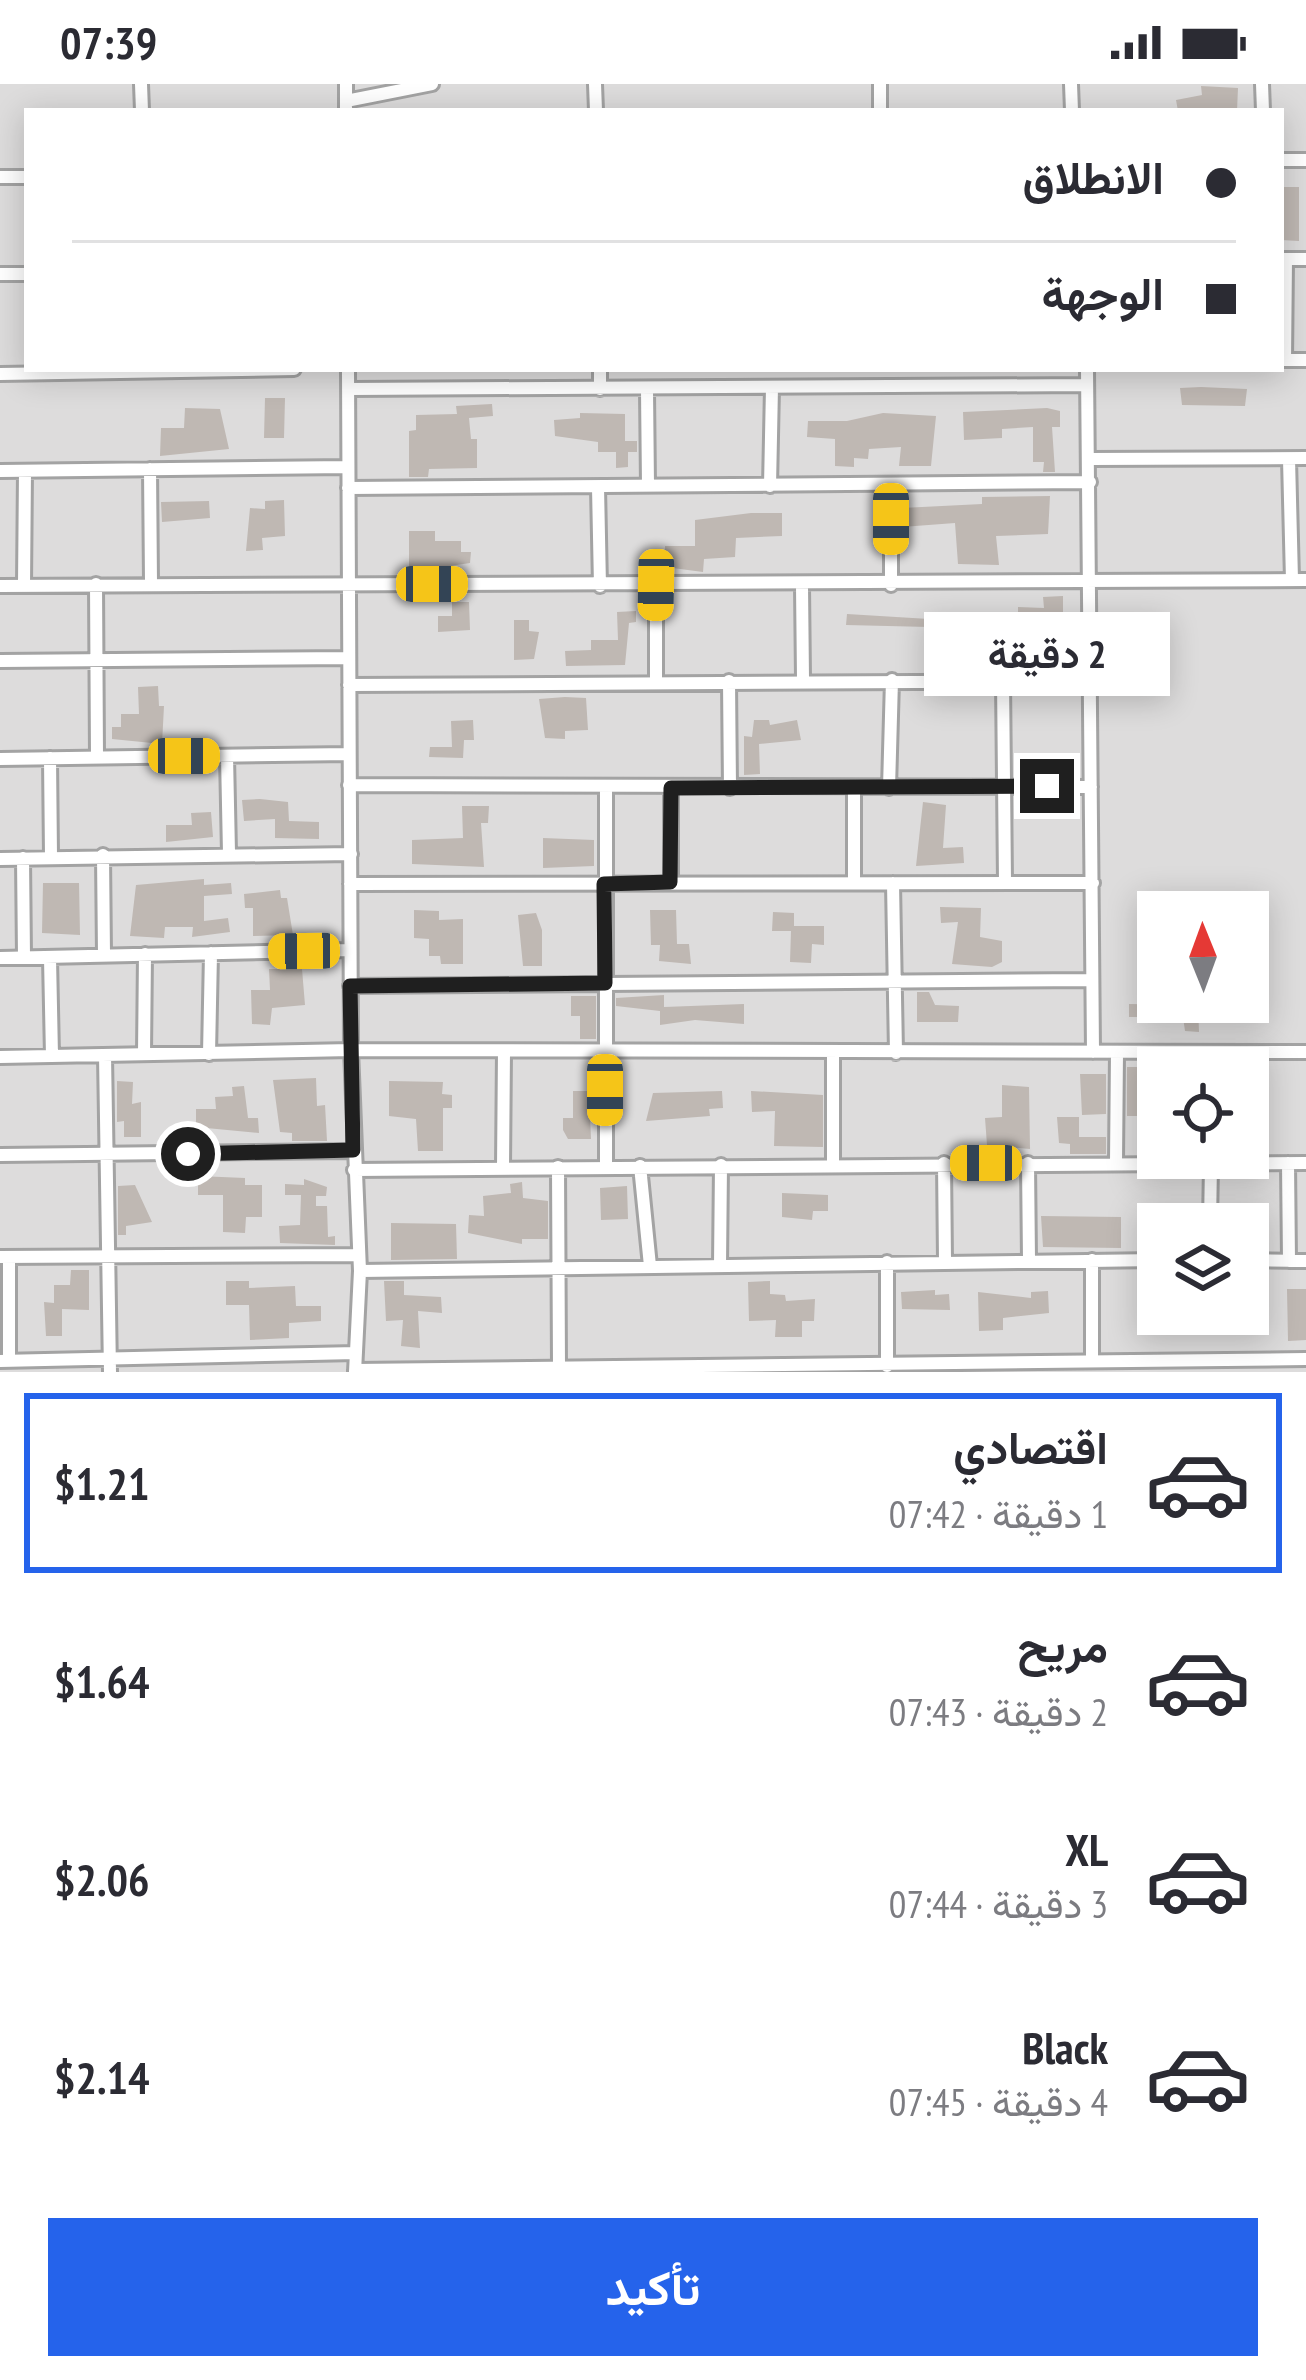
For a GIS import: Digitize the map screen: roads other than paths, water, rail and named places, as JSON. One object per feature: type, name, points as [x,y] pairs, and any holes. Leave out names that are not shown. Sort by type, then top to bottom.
[{"type":"street","points":[[346,84],[346,106],[432,84]]},
{"type":"street","points":[[1284,259],[1306,259]]},
{"type":"street","points":[[0,374],[73,372]]},
{"type":"street","points":[[348,372],[350,986],[360,1271],[355,1371],[559,1366],[1027,1367],[1092,1359],[1290,1365],[1306,1359]]},
{"type":"street","points":[[472,372],[472,387]]},
{"type":"street","points":[[600,372],[600,389]]},
{"type":"street","points":[[748,372],[749,388]]},
{"type":"street","points":[[886,372],[886,387]]},
{"type":"street","points":[[1087,372],[1094,1052]]},
{"type":"street","points":[[348,389],[1088,385]]},
{"type":"street","points":[[770,485],[772,387]]},
{"type":"street","points":[[647,390],[648,487]]},
{"type":"street","points":[[1090,459],[1306,458]]},
{"type":"street","points":[[0,586],[152,582],[802,586],[1299,580],[1289,459]]},
{"type":"street","points":[[0,471],[348,466]]},
{"type":"street","points":[[150,469],[152,582]]},
{"type":"street","points":[[24,586],[25,471]]},
{"type":"street","points":[[348,488],[1090,482]]},
{"type":"street","points":[[891,486],[891,585]]},
{"type":"street","points":[[598,487],[600,586]]},
{"type":"street","points":[[96,584],[97,757]]},
{"type":"street","points":[[656,585],[656,682]]},
{"type":"street","points":[[802,586],[802,679]]},
{"type":"street","points":[[0,661],[349,658]]},
{"type":"street","points":[[889,788],[892,680]]},
{"type":"street","points":[[1003,680],[1005,882]]},
{"type":"street","points":[[730,681],[730,788]]},
{"type":"street","points":[[349,685],[1091,681]]},
{"type":"street","points":[[0,759],[350,754]]},
{"type":"street","points":[[227,756],[229,853]]},
{"type":"street","points":[[50,758],[51,856]]},
{"type":"street","points":[[350,785],[1091,787]]},
{"type":"street","points":[[605,787],[606,1166]]},
{"type":"street","points":[[670,882],[671,788]]},
{"type":"street","points":[[854,789],[854,882]]},
{"type":"street","points":[[0,859],[351,854]]},
{"type":"street","points":[[103,855],[104,955]]},
{"type":"street","points":[[23,858],[24,957]]},
{"type":"street","points":[[892,883],[896,1053]]},
{"type":"street","points":[[350,884],[1093,883]]},
{"type":"street","points":[[0,958],[350,950]]},
{"type":"street","points":[[209,1054],[211,952]]},
{"type":"street","points":[[144,1054],[145,954]]},
{"type":"street","points":[[50,958],[52,1056]]},
{"type":"street","points":[[350,986],[1092,980]]},
{"type":"street","points":[[0,1057],[351,1050],[1306,1052]]},
{"type":"street","points":[[503,1167],[504,1051]]},
{"type":"street","points":[[833,1053],[833,1164]]},
{"type":"street","points":[[1116,1162],[1117,1053]]},
{"type":"street","points":[[105,1055],[110,1365]]},
{"type":"street","points":[[0,1155],[353,1150]]},
{"type":"street","points":[[354,1170],[1137,1162]]},
{"type":"street","points":[[1269,1163],[1306,1162]]},
{"type":"street","points":[[944,1163],[945,1261]]},
{"type":"street","points":[[1028,1163],[1029,1260]]},
{"type":"street","points":[[1288,1163],[1289,1261]]},
{"type":"street","points":[[720,1265],[721,1165]]},
{"type":"street","points":[[640,1166],[650,1266]]},
{"type":"street","points":[[558,1167],[559,1366]]},
{"type":"street","points":[[356,1353],[110,1365],[5,1360],[5,1257],[359,1255]]},
{"type":"street","points":[[1092,1260],[1092,1359]]},
{"type":"street","points":[[360,1271],[1137,1260]]},
{"type":"street","points":[[1269,1261],[1306,1261]]},
{"type":"street","points":[[887,1262],[887,1366]]}]
